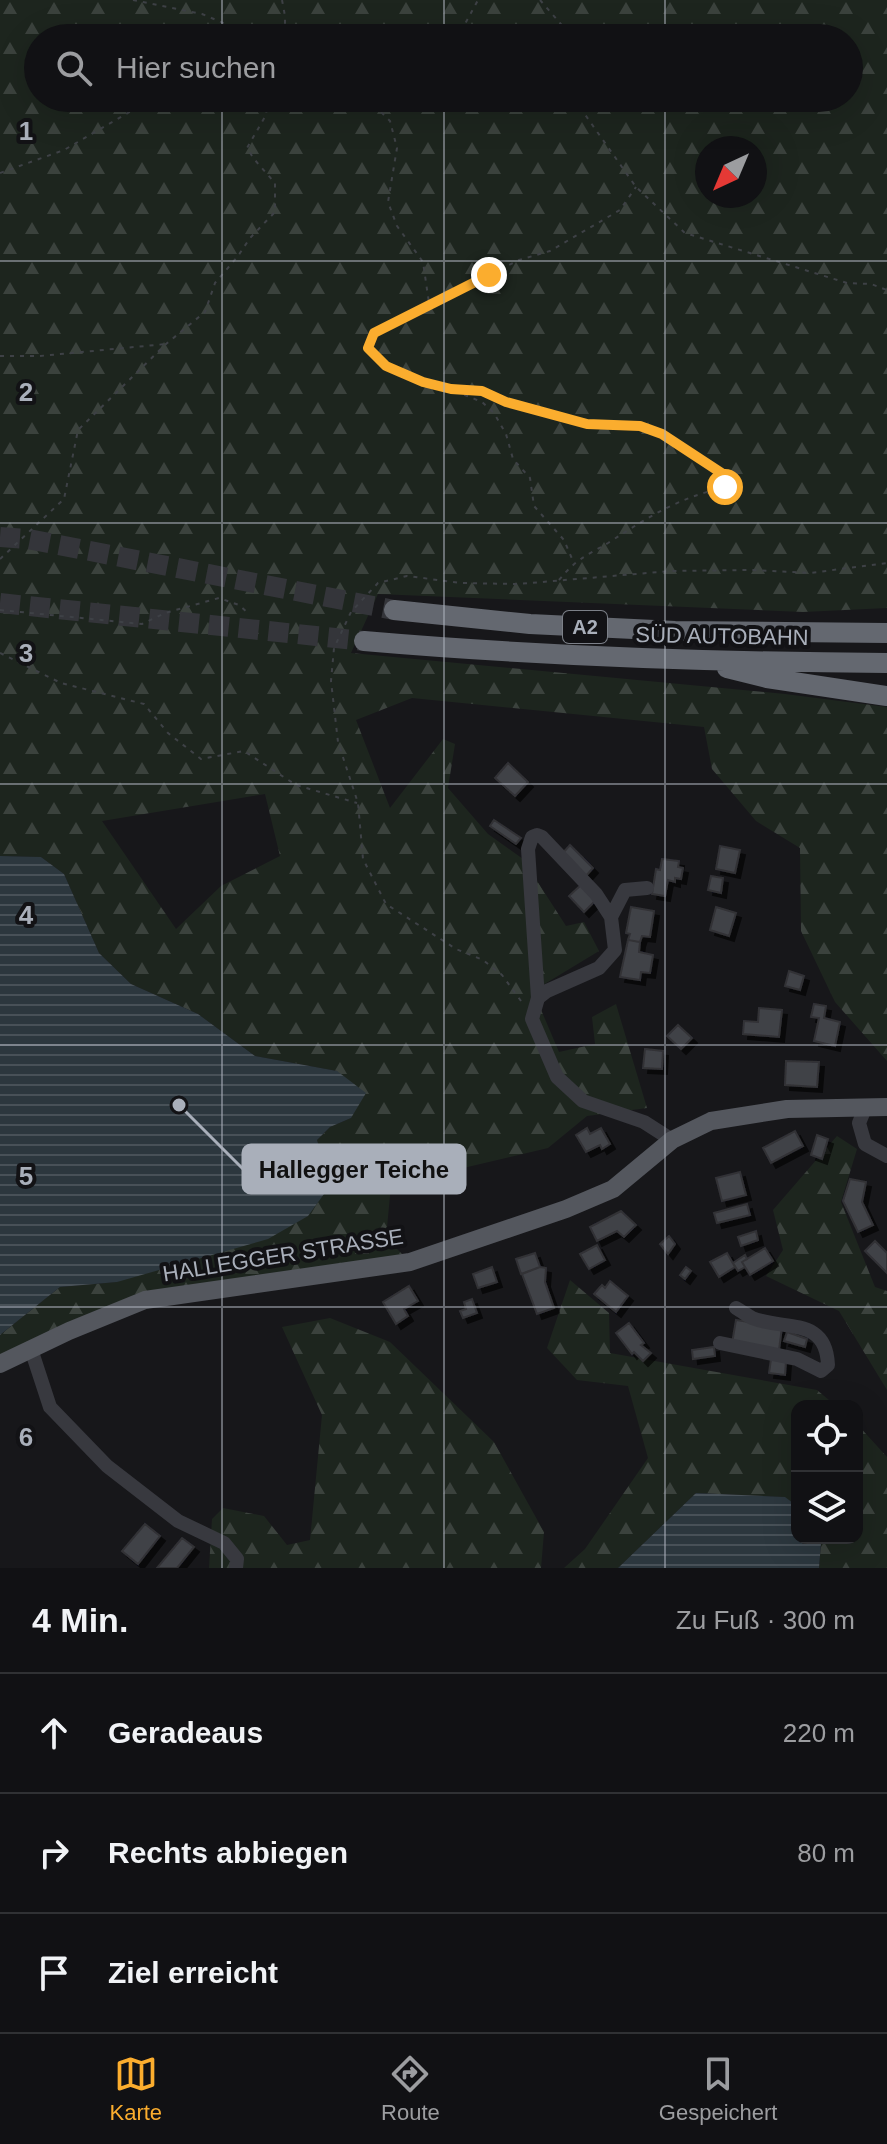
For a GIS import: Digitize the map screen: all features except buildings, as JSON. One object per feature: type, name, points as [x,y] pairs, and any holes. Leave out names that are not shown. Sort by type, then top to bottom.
[{"type":"highway","name":"SÜD AUTOBAHN","points":[[394,610],[530,624],[661,631],[887,633]]},
{"type":"highway","name":"SÜD AUTOBAHN","points":[[364,641],[528,654],[887,663]]},
{"type":"highway","points":[[696,660],[767,678],[887,696]]},
{"type":"main road","name":"HALLEGGER STRASSE","points":[[0,1364],[145,1300],[410,1262],[592,1200],[623,1183],[672,1140],[700,1124],[787,1109],[887,1107]]},
{"type":"street","points":[[538,998],[599,968],[615,950],[611,917],[596,894],[542,837],[532,837],[528,849],[538,998],[532,1019],[557,1077],[583,1101],[644,1122],[672,1140]]},
{"type":"street","points":[[611,917],[625,890],[647,888]]},
{"type":"street","points":[[866,1106],[859,1123],[865,1144],[887,1156]]},
{"type":"street","points":[[720,1343],[797,1359],[821,1371],[828,1365],[827,1351],[817,1335],[802,1327],[753,1318],[736,1308]]},
{"type":"street","points":[[31,1349],[50,1407],[107,1466],[178,1521],[224,1543],[237,1559],[236,1568]]},
{"type":"path","points":[[133,0],[202,14],[226,24]]},
{"type":"path","points":[[282,0],[285,24]]},
{"type":"path","points":[[465,24],[478,0]]},
{"type":"path","points":[[540,0],[561,24]]},
{"type":"path","points":[[0,173],[64,150],[130,112]]},
{"type":"path","points":[[0,559],[64,499],[78,430],[166,344],[205,312],[215,283],[275,212],[275,183],[247,148],[266,112]]},
{"type":"path","points":[[381,112],[390,121],[397,148],[388,202],[397,226],[423,262],[429,303]]},
{"type":"path","points":[[585,112],[636,187],[685,233],[847,283],[871,284],[887,290]]},
{"type":"path","points":[[574,562],[564,540],[534,506],[530,478],[513,459],[506,434],[494,413],[482,402],[386,366],[368,348],[374,333],[519,260],[550,251],[620,210],[636,187]]},
{"type":"path","points":[[0,356],[40,356],[166,344]]},
{"type":"path","points":[[451,389],[482,391],[506,402],[587,424],[640,426],[662,434],[726,476],[725,487],[692,495],[662,508],[574,562],[559,580]]},
{"type":"path","points":[[532,1019],[502,975],[483,960],[456,949],[386,904],[363,859],[358,803],[338,742],[331,681],[334,648],[351,612],[378,583],[407,576],[461,583],[518,584],[713,570],[810,573],[887,563]]},
{"type":"path","points":[[0,610],[142,624],[195,603],[219,598],[239,605],[247,612]]},
{"type":"path","points":[[0,653],[61,683],[144,704],[168,733],[201,759],[244,751],[296,785],[358,803]]},
{"type":"green space","points":[[0,0],[887,0],[887,608],[803,612],[378,594],[351,653],[785,694],[887,707],[887,1061],[835,1002],[801,931],[800,848],[756,821],[712,769],[704,727],[412,698],[356,720],[390,808],[443,739],[455,744],[448,788],[488,834],[523,859],[566,926],[584,922],[599,951],[533,991],[559,1052],[595,1044],[592,1017],[616,1004],[647,1108],[587,1116],[548,1148],[391,1185],[386,1238],[410,1262],[145,1300],[0,1364],[0,1335],[60,1287],[117,1282],[323,1159],[317,1140],[330,1127],[351,1118],[337,1071],[255,1056],[198,1014],[131,984],[99,953],[64,874],[41,857],[0,856]],"holes":[[[265,794],[280,856],[221,886],[176,929],[102,821]]]},
{"type":"green space","points":[[837,1136],[857,1149],[841,1202],[875,1287],[887,1291],[887,1390],[839,1311],[766,1276],[783,1250],[773,1210]]},
{"type":"green space","points":[[570,1280],[609,1313],[610,1353],[817,1390],[829,1400],[791,1400],[791,1502],[784,1497],[696,1493],[618,1568],[564,1568],[585,1549],[648,1458],[628,1386],[577,1380],[547,1348]]},
{"type":"green space","points":[[330,1318],[390,1342],[494,1442],[544,1532],[541,1568],[209,1568],[212,1519],[223,1508],[264,1516],[287,1545],[310,1540],[322,1415],[282,1327]]},
{"type":"green space","points":[[863,1431],[887,1457],[887,1568],[819,1568],[821,1544],[863,1544]]},
{"type":"shaded area","points":[[0,856],[41,857],[64,874],[99,953],[131,984],[198,1014],[255,1056],[337,1071],[366,1093],[351,1118],[330,1127],[317,1140],[323,1159],[340,1172],[308,1216],[268,1239],[117,1282],[60,1287],[0,1335]]},
{"type":"shaded area","points":[[696,1493],[785,1497],[791,1502],[791,1544],[821,1544],[819,1568],[618,1568]]},
{"type":"tunnel","points":[[0,537],[28,539],[394,610]]},
{"type":"tunnel","points":[[0,603],[364,641]]},
{"type":"place","name":"Hallegger Teiche","points":[[179,1105]]},
{"type":"route","points":[[489,275],[374,333],[368,348],[386,366],[423,382],[451,389],[482,391],[506,402],[587,424],[640,426],[662,434],[726,476],[725,487]]}]
